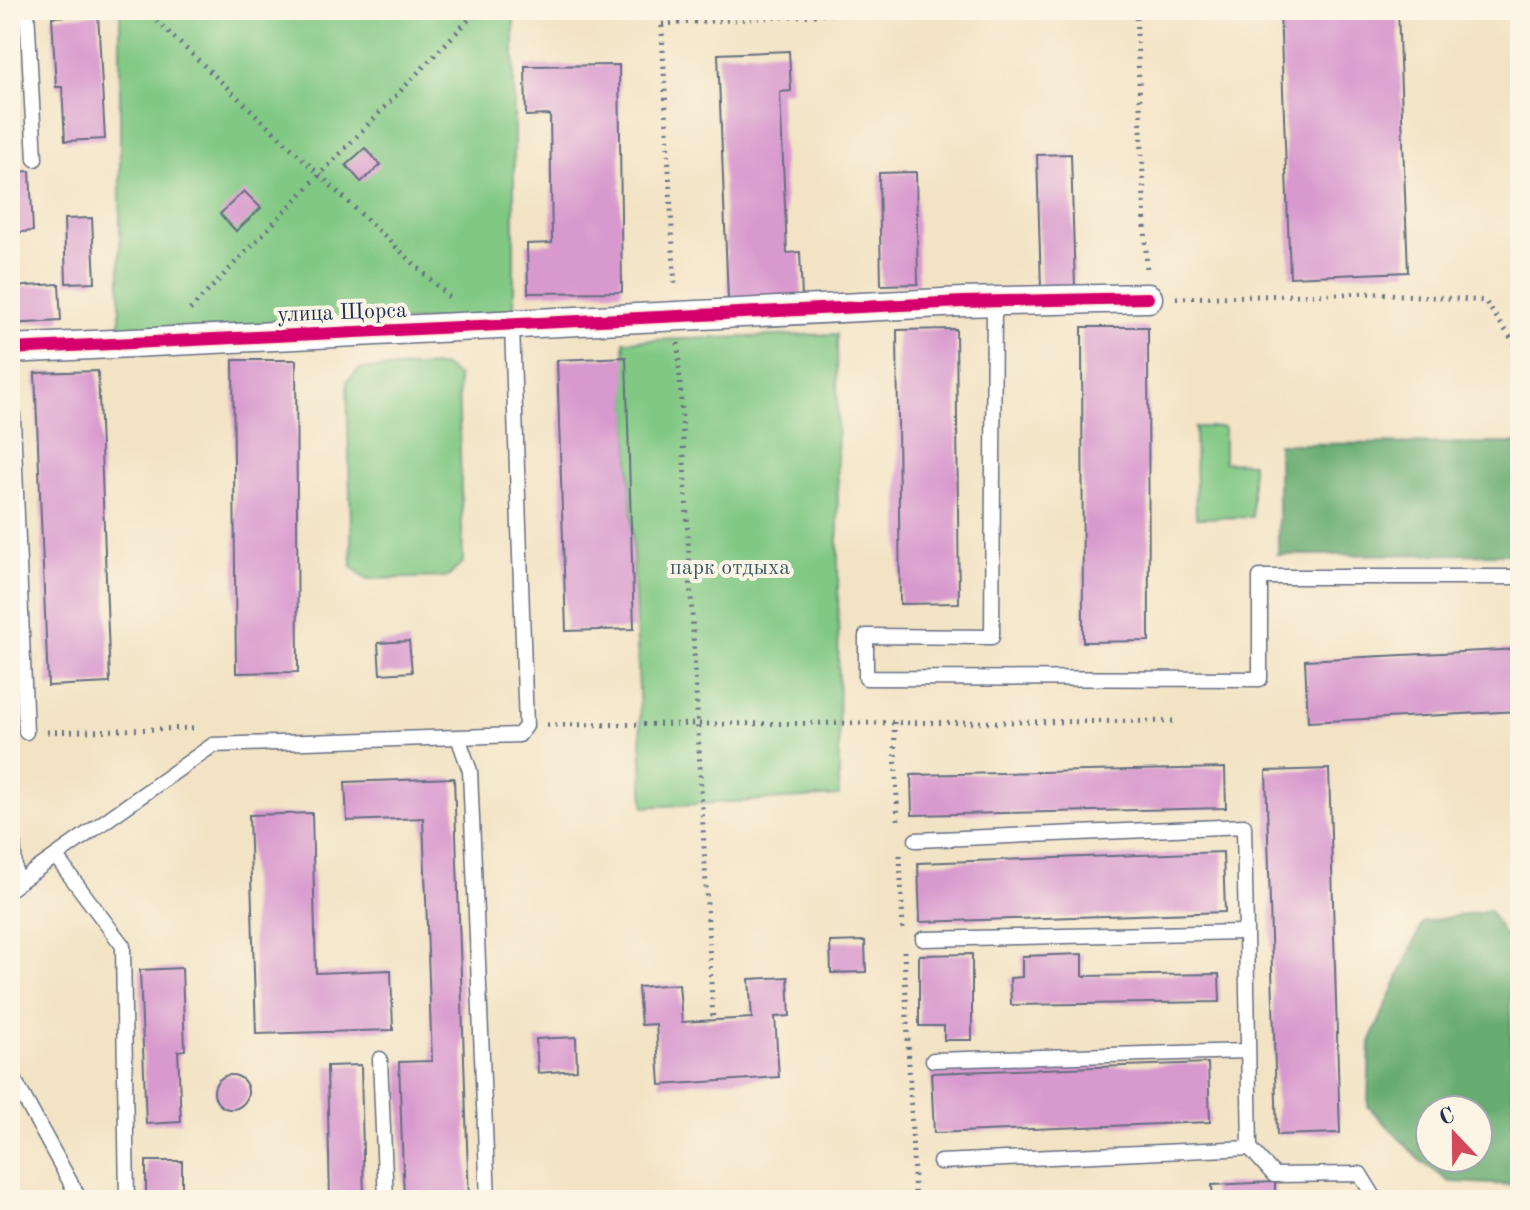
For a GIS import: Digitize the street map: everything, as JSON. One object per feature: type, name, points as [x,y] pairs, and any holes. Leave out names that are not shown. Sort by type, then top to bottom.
[{"type":"street","name":"улица Щорса","points":[[10,349],[481,328],[676,315],[1148,298]]},
{"type":"lane","points":[[27,10],[35,159]]},
{"type":"lane","points":[[994,302],[992,637],[866,636],[866,678],[1260,679],[1260,577],[1520,577]]},
{"type":"lane","points":[[13,886],[213,745],[459,740],[519,735],[526,726],[512,326]]},
{"type":"lane","points":[[10,349],[26,732]]},
{"type":"lane","points":[[459,740],[470,771],[488,1200]]},
{"type":"lane","points":[[10,794],[13,886]]},
{"type":"lane","points":[[916,840],[1244,826],[1243,932],[1250,1148],[1274,1175],[1360,1174],[1376,1200]]},
{"type":"lane","points":[[56,857],[123,946],[127,1200]]},
{"type":"lane","points":[[923,939],[1243,932]]},
{"type":"lane","points":[[933,1060],[1247,1051]]},
{"type":"lane","points":[[380,1059],[386,1200]]},
{"type":"lane","points":[[10,1072],[80,1200]]},
{"type":"lane","points":[[940,1162],[1250,1148]]},
{"type":"path","points":[[145,10],[481,328]]},
{"type":"path","points":[[161,340],[478,10]]},
{"type":"path","points":[[661,10],[713,1021]]},
{"type":"path","points":[[662,24],[900,10]]},
{"type":"path","points":[[1136,10],[1148,298],[1375,293],[1485,301],[1515,344],[1520,344]]},
{"type":"path","points":[[526,726],[1179,721]]},
{"type":"path","points":[[894,722],[899,834]]},
{"type":"path","points":[[26,732],[202,728]]},
{"type":"path","points":[[900,850],[915,1200]]},
{"type":"green space","points":[[514,10],[514,317],[120,333],[120,12]]},
{"type":"green space","name":"парк отдыха","points":[[837,334],[839,796],[644,807],[624,341]]},
{"type":"green space","points":[[444,366],[458,377],[463,562],[448,577],[367,579],[352,567],[347,381],[360,369]]},
{"type":"green space","points":[[1195,427],[1224,427],[1224,462],[1252,463],[1252,517],[1196,518]]},
{"type":"green space","points":[[1520,443],[1520,554],[1278,555],[1278,444]]},
{"type":"green space","points":[[1489,910],[1509,943],[1514,1185],[1450,1182],[1439,1174],[1494,1174],[1494,1094],[1414,1094],[1414,1154],[1368,1106],[1370,1042],[1423,922]]},
{"type":"building","points":[[1280,10],[1398,10],[1408,272],[1290,277]]},
{"type":"building","points":[[98,14],[105,139],[65,141],[62,87],[56,87],[52,17]]},
{"type":"building","points":[[789,51],[791,91],[780,92],[787,253],[800,252],[802,297],[728,300],[718,54]]},
{"type":"building","points":[[619,65],[622,292],[528,293],[527,244],[552,243],[550,115],[526,116],[525,66]]},
{"type":"building","points":[[365,148],[381,165],[361,182],[346,165]]},
{"type":"building","points":[[1071,154],[1075,287],[1041,288],[1037,155]]},
{"type":"building","points":[[30,171],[33,231],[10,233],[10,172]]},
{"type":"building","points":[[916,172],[918,284],[881,285],[879,173]]},
{"type":"building","points":[[244,191],[261,208],[236,231],[220,214]]},
{"type":"building","points":[[92,218],[95,282],[66,283],[64,219]]},
{"type":"building","points":[[59,284],[61,321],[10,324],[10,287]]},
{"type":"building","points":[[1082,327],[1148,327],[1149,641],[1083,642]]},
{"type":"building","points":[[956,329],[959,603],[900,604],[897,330]]},
{"type":"building","points":[[626,357],[634,629],[566,631],[557,360]]},
{"type":"building","points":[[233,360],[296,360],[298,672],[236,673]]},
{"type":"building","points":[[98,371],[110,683],[48,686],[35,373]]},
{"type":"building","points":[[409,641],[412,672],[380,674],[378,643]]},
{"type":"building","points":[[1520,649],[1520,711],[1308,722],[1305,660]]},
{"type":"building","points":[[1225,768],[1226,808],[912,815],[911,775]]},
{"type":"building","points":[[1329,769],[1340,1133],[1277,1135],[1266,771]]},
{"type":"building","points":[[454,778],[469,1200],[404,1200],[399,1062],[432,1061],[423,818],[347,821],[345,782]]},
{"type":"building","points":[[312,813],[316,973],[391,970],[393,1030],[256,1034],[249,815]]},
{"type":"building","points":[[1223,852],[1225,912],[920,922],[918,863]]},
{"type":"building","points":[[865,941],[866,972],[831,973],[830,942]]},
{"type":"building","points":[[972,954],[972,1040],[944,1040],[944,1026],[919,1026],[919,955]]},
{"type":"building","points":[[1083,954],[1083,976],[1219,974],[1220,1002],[1011,1005],[1010,978],[1022,977],[1022,956]]},
{"type":"building","points":[[182,968],[185,1050],[178,1051],[181,1122],[146,1124],[140,970]]},
{"type":"building","points":[[788,977],[790,1016],[775,1017],[779,1077],[660,1085],[656,1024],[641,1025],[638,987],[679,984],[682,1022],[752,1018],[749,979]]},
{"type":"building","points":[[576,1037],[577,1070],[538,1073],[536,1039]]},
{"type":"building","points":[[1208,1063],[1210,1122],[934,1133],[931,1073]]},
{"type":"building","points":[[361,1065],[364,1200],[330,1200],[327,1066]]},
{"type":"building","points":[[231,1075],[243,1080],[248,1092],[243,1104],[231,1109],[219,1104],[214,1092],[219,1080]]},
{"type":"building","points":[[146,1161],[182,1161],[182,1200],[146,1200]]},
{"type":"building","points":[[1275,1182],[1275,1200],[1213,1200],[1212,1185]]},
{"type":"cycle path","points":[[10,349],[963,302],[1148,298]]}]
